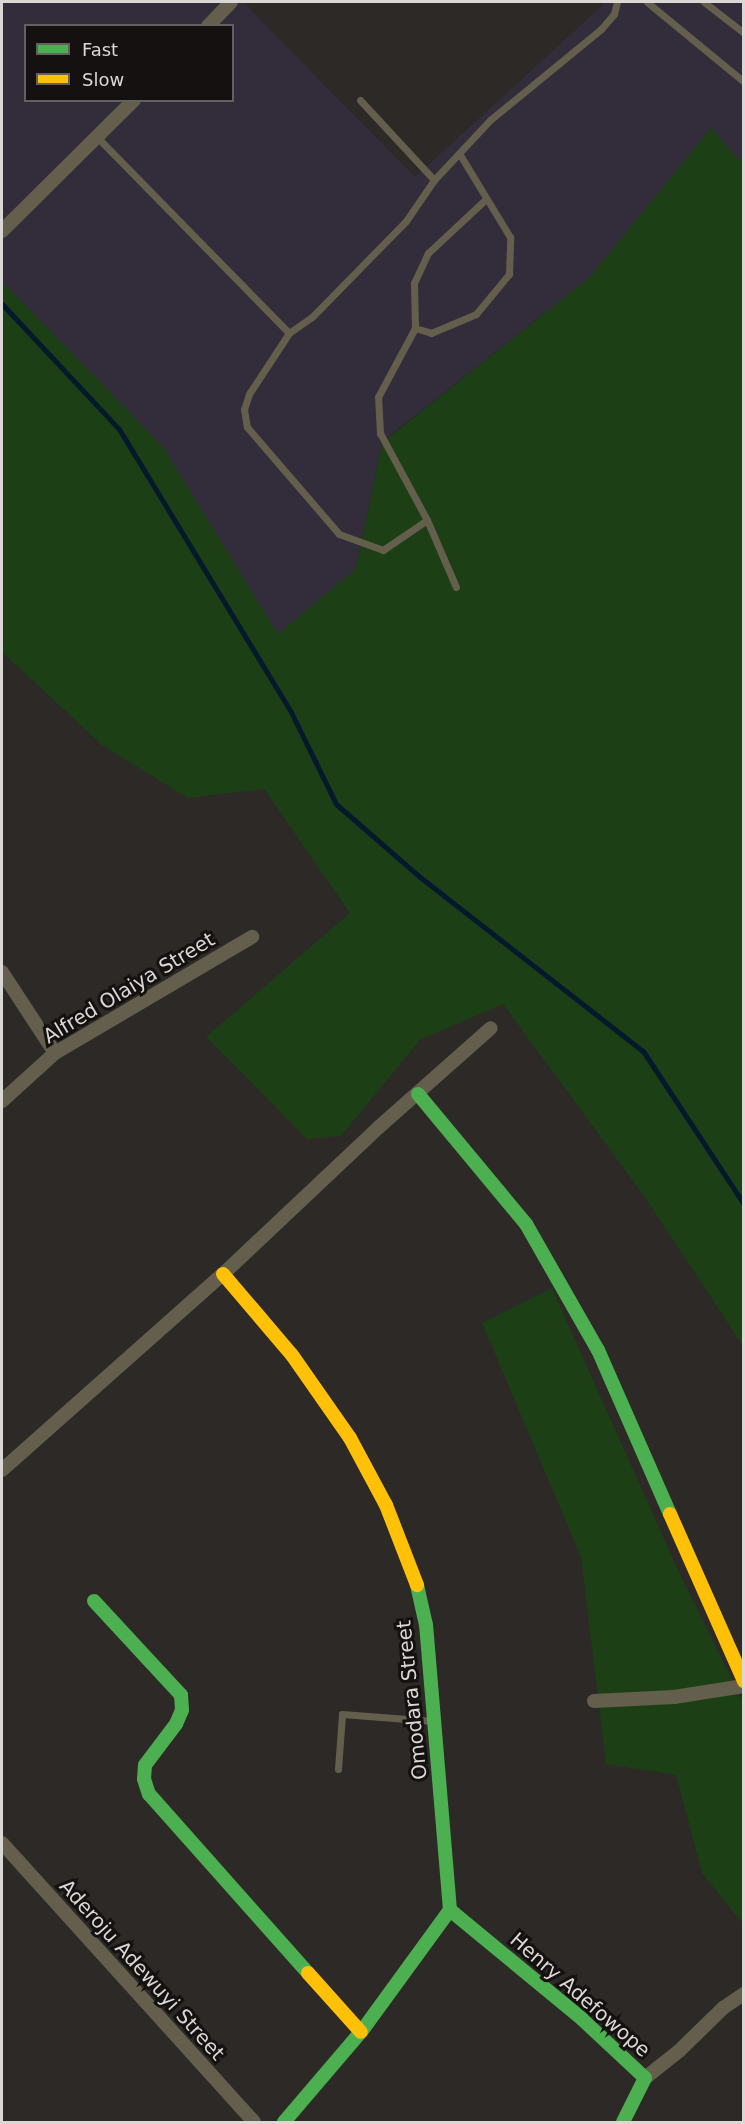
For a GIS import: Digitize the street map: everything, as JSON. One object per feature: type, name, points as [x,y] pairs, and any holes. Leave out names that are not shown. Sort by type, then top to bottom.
[{"type":"street","points":[[209,24],[224,4]]},
{"type":"street","points":[[2,231],[132,102]]},
{"type":"street","name":"Alfred Olaiya Street","points":[[2,1101],[55,1053],[252,937]]},
{"type":"street","points":[[2,972],[55,1053]]},
{"type":"street","points":[[2,1470],[223,1274],[490,1028]]},
{"type":"street","points":[[418,1094],[526,1224],[598,1350],[744,1684],[674,1697],[594,1701]]},
{"type":"street","name":"Omodara Street","points":[[223,1274],[292,1355],[350,1437],[386,1505],[417,1586],[424,1615],[435,1721],[450,1910]]},
{"type":"street","points":[[94,1601],[181,1695],[182,1710],[176,1724],[145,1764],[144,1779],[149,1794],[361,2032]]},
{"type":"street","name":"Aderoju Adewuyi Street","points":[[2,1843],[254,2122]]},
{"type":"street","points":[[284,2122],[361,2032],[450,1910]]},
{"type":"street","name":"Henry Adefowope","points":[[450,1910],[582,2019],[645,2078],[622,2122]]},
{"type":"street","points":[[645,2078],[679,2051],[723,2008],[744,1994]]},
{"type":"lane","points":[[427,520],[383,550],[339,534],[248,427],[244,409],[249,394],[288,333],[312,317],[405,221],[434,180],[490,120],[601,28],[614,14],[617,2]]},
{"type":"lane","points":[[647,2],[744,82]]},
{"type":"lane","points":[[704,2],[744,33]]},
{"type":"lane","points":[[360,100],[434,180]]},
{"type":"lane","points":[[98,138],[288,333]]},
{"type":"lane","points":[[415,328],[431,333],[476,314],[509,274],[510,237],[459,153]]},
{"type":"lane","points":[[456,587],[427,520],[380,433],[378,398],[415,328],[414,283],[428,253],[486,200]]},
{"type":"lane","points":[[338,1769],[342,1714],[435,1721]]},
{"type":"shaded area","points":[[2,2],[243,2],[415,177],[606,2],[743,2],[743,164],[711,128],[590,277],[382,442],[356,569],[278,634],[163,447],[2,281]]},
{"type":"green space","points":[[711,128],[743,164],[743,1346],[647,1200],[503,1004],[420,1040],[341,1136],[307,1139],[206,1037],[350,913],[264,789],[188,798],[102,745],[2,652],[2,281],[163,447],[278,634],[356,569],[382,443],[590,277]]},
{"type":"green space","points":[[552,1288],[676,1566],[743,1702],[743,1924],[702,1873],[676,1775],[606,1764],[581,1557],[482,1323]]},
{"type":"waterway","points":[[2,304],[119,429],[291,712],[336,804],[420,877],[643,1051],[744,1204]]},
{"type":"traffic: fast","points":[[418,1094],[526,1224],[598,1350],[670,1514]]},
{"type":"traffic: fast","points":[[284,2122],[361,2032],[450,1910],[426,1625],[417,1585]]},
{"type":"traffic: fast","points":[[94,1601],[181,1695],[182,1710],[176,1724],[145,1765],[144,1779],[149,1794],[308,1973]]},
{"type":"traffic: fast","points":[[450,1910],[582,2019],[645,2078],[623,2122]]},
{"type":"traffic: slow","points":[[223,1274],[292,1355],[350,1438],[386,1505],[417,1585]]},
{"type":"traffic: slow","points":[[670,1514],[744,1681]]},
{"type":"traffic: slow","points":[[308,1973],[361,2032]]}]
